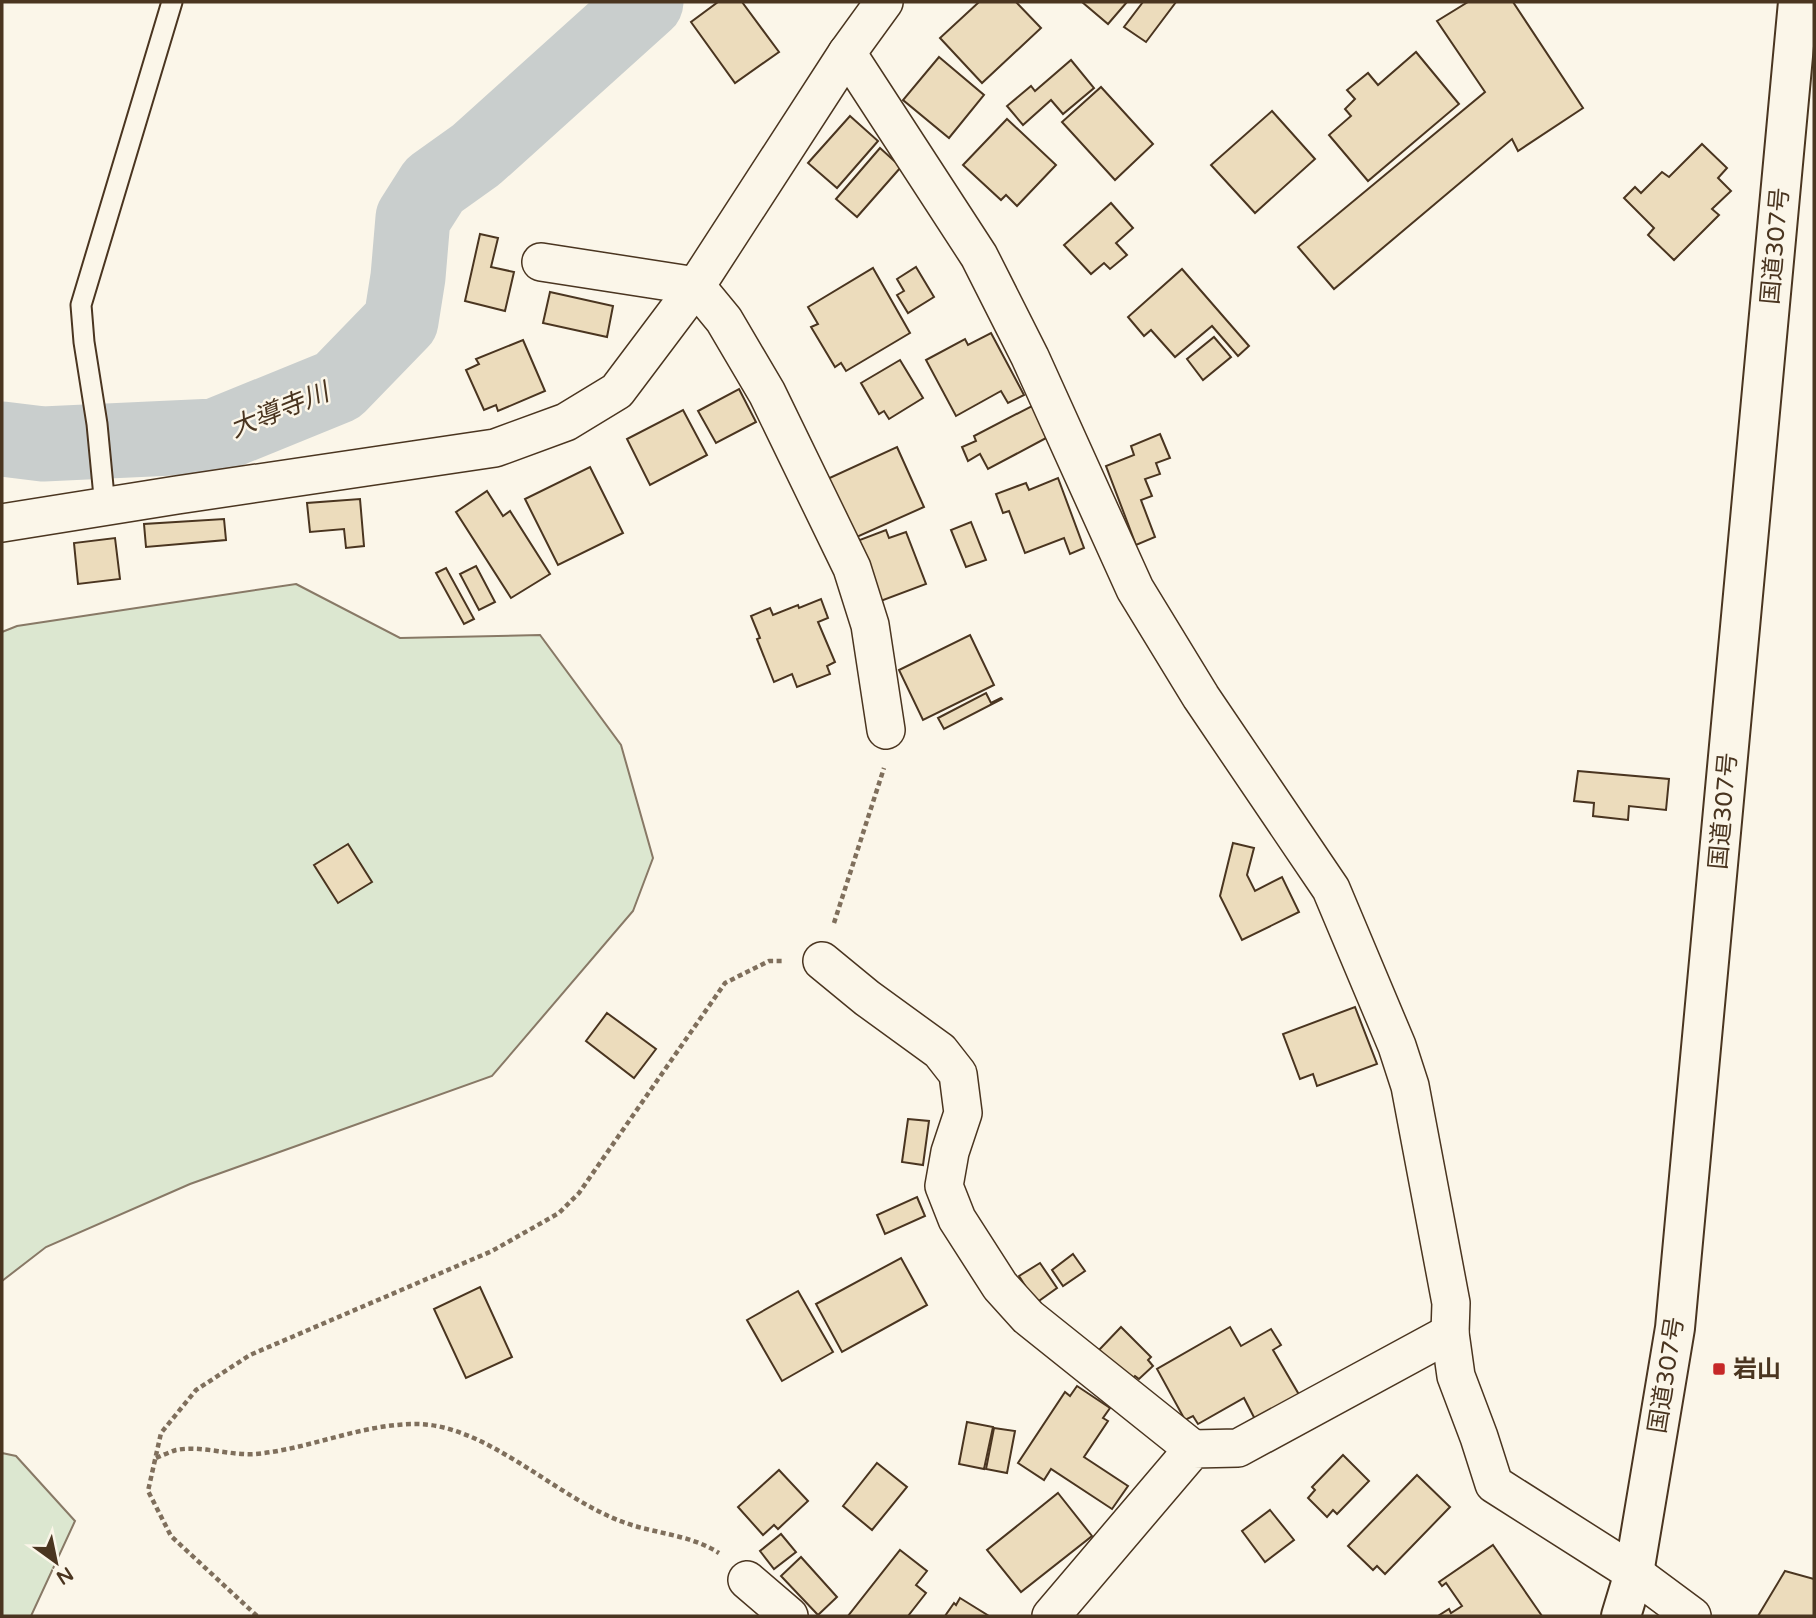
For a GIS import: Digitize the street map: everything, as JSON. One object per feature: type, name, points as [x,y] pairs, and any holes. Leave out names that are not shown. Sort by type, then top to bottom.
[{"type":"highway","name":"国道307号","points":[[1621,1616],[1634,1573],[1675,1328],[1798,2]]},
{"type":"street","points":[[2,523],[104,495],[495,448],[566,422],[617,391],[696,286],[847,53],[884,2]]},
{"type":"street","points":[[847,53],[979,256],[1030,356],[1135,589],[1201,697],[1331,889],[1397,1046],[1410,1086],[1451,1303],[1450,1333],[1456,1376],[1494,1484],[1634,1573],[1692,1616]]},
{"type":"street","points":[[541,262],[696,286],[724,320],[766,393],[852,568],[870,625],[886,730]]},
{"type":"street","points":[[821,961],[940,1051],[958,1074],[963,1113],[950,1152],[944,1186],[957,1219],[1000,1286],[1028,1317],[1193,1449],[1238,1448],[1450,1333]]},
{"type":"street","points":[[1051,1616],[1193,1449]]},
{"type":"street","points":[[747,1580],[789,1616]]},
{"type":"lane","points":[[104,495],[81,305],[172,2]]},
{"type":"path","points":[[257,1616],[171,1536],[148,1491],[161,1433],[196,1390],[250,1356],[492,1251],[559,1213],[579,1193],[725,983],[769,961],[821,961],[888,759],[886,730]]},
{"type":"path","points":[[156,1458],[176,1450],[191,1449],[253,1454],[281,1451],[364,1429],[414,1424],[453,1430],[524,1466],[606,1514],[624,1522],[698,1541],[718,1552],[747,1580]]},
{"type":"green space","points":[[296,584],[400,638],[540,635],[621,745],[653,858],[633,911],[492,1076],[190,1184],[46,1247],[2,1281],[2,632],[17,626]]},
{"type":"green space","points":[[2,1453],[16,1456],[75,1521],[31,1616],[2,1616]]},
{"type":"building","points":[[718,2],[742,2],[779,52],[735,83],[691,22]]},
{"type":"building","points":[[979,2],[1016,2],[1041,28],[982,83],[940,38]]},
{"type":"building","points":[[1082,2],[1127,2],[1108,24]]},
{"type":"building","points":[[1143,2],[1176,2],[1146,42],[1124,27]]},
{"type":"building","points":[[1468,2],[1513,2],[1583,108],[1518,151],[1512,139],[1334,289],[1298,247],[1485,92],[1437,21]]},
{"type":"building","points":[[1416,52],[1459,104],[1368,181],[1329,135],[1351,116],[1345,109],[1355,99],[1347,90],[1368,73],[1378,85]]},
{"type":"building","points":[[939,57],[984,95],[949,138],[903,100]]},
{"type":"building","points":[[1071,60],[1094,88],[1063,114],[1051,100],[1023,125],[1007,106],[1031,86],[1035,91]]},
{"type":"building","points":[[1101,87],[1153,144],[1115,180],[1062,122]]},
{"type":"building","points":[[1272,111],[1315,159],[1255,213],[1211,165]]},
{"type":"building","points":[[850,116],[878,141],[837,188],[808,163]]},
{"type":"building","points":[[1007,119],[1056,165],[1017,206],[1006,195],[1001,200],[963,165]]},
{"type":"building","points":[[1702,144],[1727,168],[1718,178],[1731,191],[1712,209],[1719,215],[1674,260],[1648,235],[1654,228],[1624,198],[1635,187],[1641,193],[1662,172],[1669,177]]},
{"type":"building","points":[[880,148],[901,167],[857,217],[836,199]]},
{"type":"building","points":[[1111,203],[1133,228],[1116,243],[1127,255],[1110,269],[1104,263],[1091,274],[1064,245]]},
{"type":"building","points":[[480,234],[498,238],[491,267],[514,272],[505,311],[465,301]]},
{"type":"building","points":[[916,267],[934,297],[908,313],[897,295],[904,291],[897,279]]},
{"type":"building","points":[[873,268],[910,333],[846,371],[841,363],[835,367],[811,327],[818,324],[808,307]]},
{"type":"building","points":[[1182,269],[1249,346],[1238,356],[1212,326],[1175,357],[1151,330],[1144,336],[1128,317]]},
{"type":"building","points":[[550,292],[613,306],[607,337],[543,323]]},
{"type":"building","points":[[991,333],[1024,395],[1008,403],[1001,391],[956,416],[926,360],[965,339],[968,345]]},
{"type":"building","points":[[1214,337],[1231,357],[1203,380],[1187,359]]},
{"type":"building","points":[[523,340],[545,391],[498,411],[496,405],[484,410],[466,370],[479,364],[476,359]]},
{"type":"building","points":[[900,360],[923,398],[889,419],[884,411],[879,414],[861,383]]},
{"type":"building","points":[[739,389],[756,422],[716,443],[698,411]]},
{"type":"building","points":[[1032,406],[1048,437],[988,469],[980,454],[968,461],[962,447],[976,441],[974,436]]},
{"type":"building","points":[[683,410],[707,455],[650,485],[627,439]]},
{"type":"building","points":[[1160,434],[1170,458],[1156,463],[1160,474],[1145,479],[1152,496],[1141,500],[1155,537],[1136,545],[1106,466],[1134,455],[1131,446]]},
{"type":"building","points":[[897,447],[924,507],[850,540],[823,481]]},
{"type":"building","points":[[590,467],[623,533],[558,565],[525,499]]},
{"type":"building","points":[[1058,478],[1084,548],[1070,554],[1064,538],[1025,553],[1009,511],[1003,513],[996,494],[1026,483],[1029,490]]},
{"type":"building","points":[[487,491],[503,516],[510,511],[550,574],[511,598],[456,512]]},
{"type":"building","points":[[360,499],[364,546],[346,548],[344,529],[310,532],[307,503]]},
{"type":"building","points":[[224,519],[226,540],[146,547],[144,524]]},
{"type":"building","points":[[971,522],[986,560],[966,567],[951,530]]},
{"type":"building","points":[[886,530],[889,538],[906,532],[926,584],[878,602],[857,541]]},
{"type":"building","points":[[115,538],[120,579],[78,584],[74,543]]},
{"type":"building","points":[[476,566],[495,602],[479,610],[460,574]]},
{"type":"building","points":[[446,568],[474,619],[464,624],[436,573]]},
{"type":"building","points":[[821,599],[828,618],[818,622],[835,662],[827,666],[830,674],[797,687],[792,674],[774,682],[751,616],[770,608],[773,615]]},
{"type":"building","points":[[970,635],[994,685],[923,720],[899,670]]},
{"type":"building","points":[[986,693],[991,703],[1002,699],[944,729],[938,718]]},
{"type":"building","points":[[1578,771],[1669,779],[1666,810],[1629,806],[1628,820],[1593,816],[1594,803],[1574,801]]},
{"type":"building","points":[[1233,843],[1254,848],[1247,875],[1255,891],[1282,877],[1299,912],[1242,940],[1220,896]]},
{"type":"building","points":[[348,844],[372,882],[338,903],[314,865]]},
{"type":"building","points":[[1355,1007],[1377,1064],[1317,1086],[1313,1074],[1300,1079],[1283,1034]]},
{"type":"building","points":[[607,1013],[656,1049],[634,1078],[586,1041]]},
{"type":"building","points":[[908,1119],[929,1121],[923,1165],[902,1162]]},
{"type":"building","points":[[917,1197],[925,1216],[885,1234],[877,1215]]},
{"type":"building","points":[[1073,1254],[1085,1271],[1063,1286],[1052,1270]]},
{"type":"building","points":[[901,1258],[927,1305],[842,1352],[816,1304]]},
{"type":"building","points":[[1040,1263],[1057,1288],[1036,1303],[1019,1276]]},
{"type":"building","points":[[480,1287],[512,1357],[466,1378],[434,1309]]},
{"type":"building","points":[[798,1291],[833,1352],[782,1381],[747,1320]]},
{"type":"building","points":[[1121,1327],[1151,1357],[1148,1360],[1153,1366],[1139,1379],[1135,1376],[1130,1381],[1099,1350]]},
{"type":"building","points":[[1230,1327],[1241,1346],[1271,1329],[1281,1345],[1273,1350],[1301,1398],[1257,1423],[1244,1398],[1198,1424],[1193,1416],[1185,1420],[1157,1369]]},
{"type":"building","points":[[1077,1386],[1110,1408],[1103,1418],[1108,1421],[1084,1457],[1128,1486],[1112,1509],[1051,1469],[1044,1480],[1018,1463],[1065,1392],[1070,1396]]},
{"type":"building","points":[[967,1422],[993,1427],[984,1469],[959,1464]]},
{"type":"building","points":[[994,1428],[1015,1431],[1007,1473],[986,1469]]},
{"type":"building","points":[[1343,1455],[1369,1481],[1337,1514],[1333,1510],[1327,1517],[1308,1498],[1315,1490],[1312,1487]]},
{"type":"building","points":[[877,1463],[907,1487],[872,1530],[843,1506]]},
{"type":"building","points":[[779,1470],[808,1501],[778,1529],[774,1525],[763,1535],[738,1507]]},
{"type":"building","points":[[1417,1475],[1450,1507],[1385,1574],[1377,1566],[1373,1570],[1348,1546]]},
{"type":"building","points":[[1058,1493],[1092,1536],[1021,1592],[987,1550]]},
{"type":"building","points":[[1270,1510],[1294,1540],[1265,1562],[1242,1531]]},
{"type":"building","points":[[781,1534],[796,1552],[774,1569],[760,1551]]},
{"type":"building","points":[[1493,1545],[1542,1616],[1438,1616],[1449,1609],[1451,1613],[1462,1606],[1446,1583],[1442,1586],[1439,1582]]},
{"type":"building","points":[[900,1550],[927,1571],[916,1585],[926,1593],[908,1616],[848,1616]]},
{"type":"building","points":[[801,1557],[837,1597],[818,1615],[781,1576]]},
{"type":"building","points":[[1785,1571],[1814,1579],[1814,1616],[1758,1616]]},
{"type":"building","points":[[960,1598],[989,1616],[945,1616]]},
{"type":"waterway","name":"大導寺川","points":[[2,439],[43,444],[215,436],[338,386],[401,321],[413,218],[434,185],[476,155],[646,2]]},
{"type":"place","name":"岩山","points":[[1719,1369]]}]
